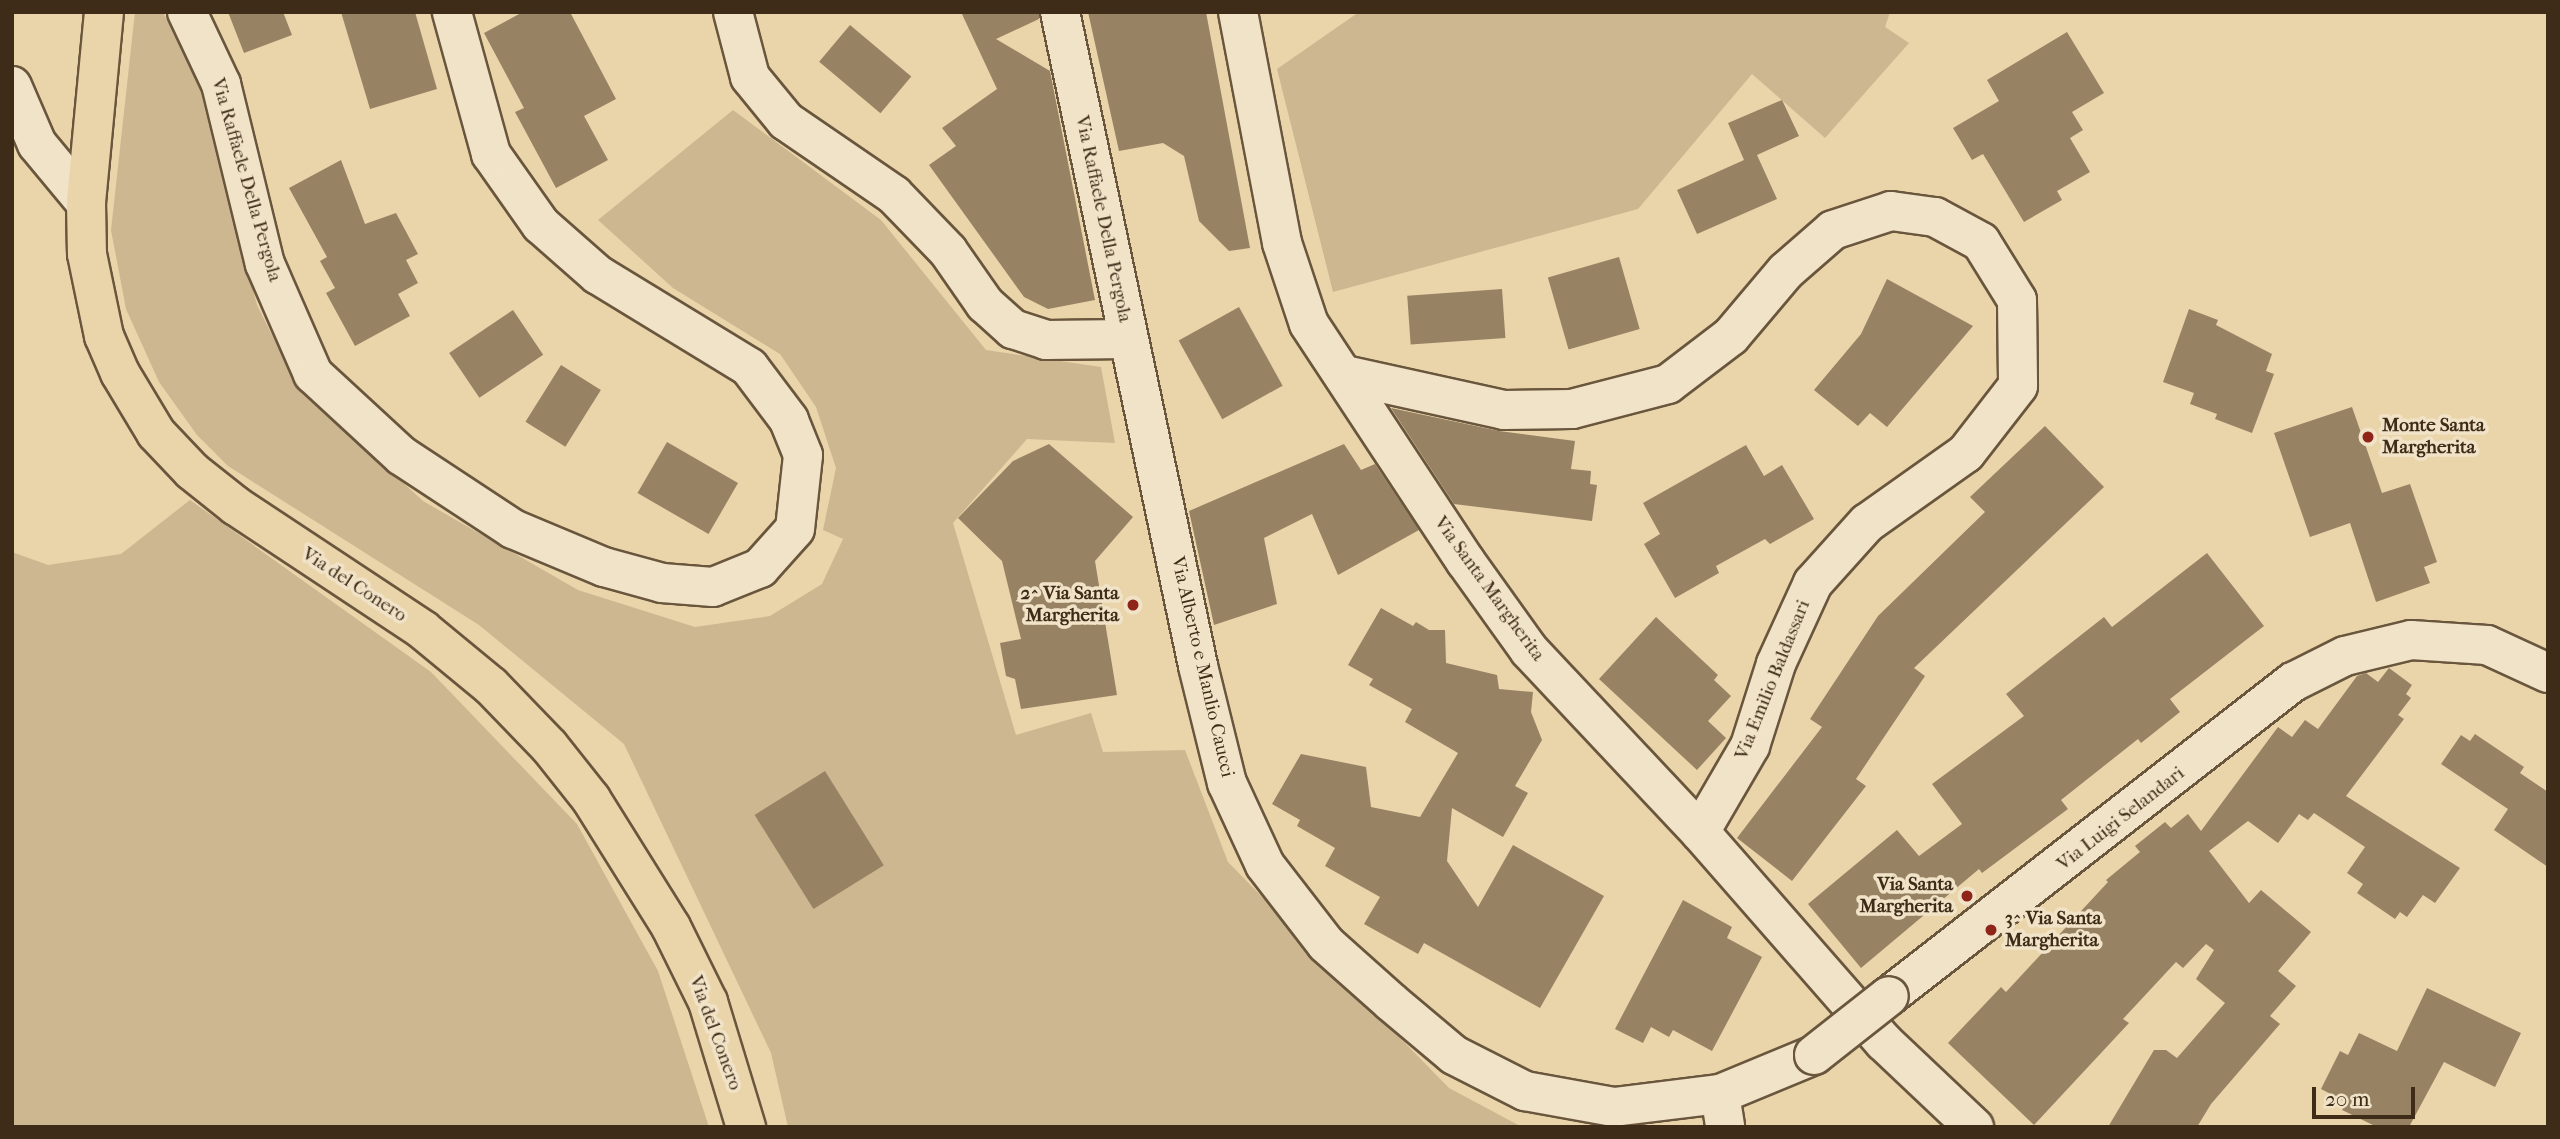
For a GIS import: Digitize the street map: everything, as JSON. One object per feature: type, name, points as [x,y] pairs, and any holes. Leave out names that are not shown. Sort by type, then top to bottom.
[{"type":"main road","name":"Via del Conero","points":[[104,12],[86,203],[87,254],[104,336],[120,373],[156,433],[192,471],[236,506],[423,631],[491,686],[549,746],[591,799],[671,927],[708,1002],[746,1127]]},
{"type":"street","name":"Via Raffaele Della Pergola","points":[[187,12],[221,84],[265,264],[313,374],[402,456],[513,529],[604,567],[662,583],[713,587],[760,568],[795,529],[803,455],[789,420],[749,367],[672,325],[598,275],[541,225],[491,153],[452,12]]},
{"type":"street","name":"Via Raffaele Della Pergola","points":[[733,12],[750,77],[786,121],[894,195],[948,251],[985,304],[1013,329],[1046,340],[1127,340],[1060,12]]},
{"type":"street","name":"Via Santa Margherita","points":[[1238,12],[1282,243],[1309,324],[1529,650],[1700,832],[1884,1042],[1974,1127]]},
{"type":"street","points":[[12,86],[37,145],[86,203]]},
{"type":"street","name":"Via Emilio Baldassari","points":[[1345,375],[1504,410],[1572,409],[1668,384],[1731,335],[1786,271],[1833,230],[1891,211],[1935,217],[1981,242],[2017,300],[2018,386],[1966,453],[1867,523],[1813,583],[1776,664],[1750,746],[1700,832]]},
{"type":"street","name":"Via Alberto e Manlio Caucci","points":[[1127,340],[1227,783],[1265,865],[1326,944],[1454,1055],[1525,1091],[1614,1107],[1722,1110]]},
{"type":"street","name":"Via Luigi Selandari","points":[[1722,1110],[1814,1055],[2293,682],[2345,656],[2411,640],[2487,645],[2548,673]]},
{"type":"shaded area","points":[[135,12],[163,12],[200,88],[257,305],[298,387],[423,501],[578,590],[695,627],[770,616],[822,584],[843,539],[823,530],[836,468],[816,407],[780,354],[673,288],[598,220],[733,110],[881,220],[986,350],[1101,367],[1115,443],[1027,439],[953,523],[1016,735],[1091,713],[1103,752],[1185,750],[1228,862],[1449,1088],[1522,1127],[788,1127],[771,1053],[624,744],[479,625],[228,466],[197,435],[159,382],[126,309],[111,230]]},
{"type":"shaded area","points":[[1359,12],[1890,12],[1885,27],[1909,43],[1825,138],[1752,74],[1638,209],[1333,292],[1277,69]]},
{"type":"shaded area","points":[[190,500],[431,672],[577,824],[658,971],[709,1127],[12,1127],[12,552],[48,565],[121,554]]},
{"type":"building","points":[[228,12],[283,12],[292,35],[244,53]]},
{"type":"building","points":[[341,12],[415,12],[437,89],[370,109]]},
{"type":"building","points":[[523,12],[570,12],[616,99],[584,116],[608,160],[556,188],[515,112],[524,108],[484,33]]},
{"type":"building","points":[[961,12],[1039,12],[1039,19],[996,39],[1050,71],[1095,300],[1048,309],[1024,297],[929,165],[956,146],[942,128],[997,89]]},
{"type":"building","points":[[1088,12],[1206,12],[1250,248],[1229,251],[1199,221],[1184,156],[1163,143],[1119,151]]},
{"type":"building","points":[[850,25],[911,76],[880,113],[819,62]]},
{"type":"building","points":[[2067,32],[2104,93],[2072,112],[2083,130],[2070,138],[2090,172],[2057,191],[2062,200],[2024,222],[1983,154],[1972,160],[1953,128],[1999,101],[1987,80]]},
{"type":"building","points":[[1782,100],[1799,136],[1757,155],[1777,199],[1697,234],[1677,190],[1744,160],[1728,123]]},
{"type":"building","points":[[341,160],[365,224],[396,213],[418,254],[406,260],[418,283],[398,294],[410,316],[355,346],[326,293],[335,288],[320,261],[327,257],[289,188]]},
{"type":"building","points":[[1619,257],[1640,329],[1569,349],[1548,277]]},
{"type":"building","points":[[1887,279],[1973,326],[1887,427],[1870,413],[1858,426],[1814,390],[1861,334]]},
{"type":"building","points":[[1502,289],[1505,338],[1411,345],[1407,296]]},
{"type":"building","points":[[1239,307],[1283,386],[1222,419],[1179,340]]},
{"type":"building","points":[[2189,309],[2218,320],[2216,325],[2272,354],[2266,371],[2274,374],[2252,433],[2215,419],[2217,414],[2190,404],[2194,393],[2163,382]]},
{"type":"building","points":[[513,310],[543,355],[479,398],[449,353]]},
{"type":"building","points":[[561,365],[601,390],[565,447],[525,422]]},
{"type":"building","points":[[2352,407],[2382,493],[2410,484],[2437,562],[2424,567],[2430,583],[2376,602],[2350,523],[2310,537],[2274,433]]},
{"type":"building","points":[[1391,408],[1499,431],[1575,441],[1571,469],[1591,471],[1590,484],[1597,485],[1592,521],[1454,504]]},
{"type":"building","points":[[2045,426],[2104,487],[1914,668],[1925,676],[1856,779],[1866,786],[1792,881],[1737,838],[1822,727],[1810,719],[1878,616],[1985,512],[1970,497]]},
{"type":"building","points":[[667,442],[738,483],[709,534],[638,493]]},
{"type":"building","points":[[1049,444],[1133,517],[1095,561],[1117,695],[1021,709],[1015,679],[1006,676],[1000,643],[1021,639],[1002,561],[958,518],[1013,461]]},
{"type":"building","points":[[1344,444],[1361,470],[1375,464],[1419,530],[1338,575],[1312,514],[1264,538],[1277,604],[1214,625],[1189,511]]},
{"type":"building","points":[[1746,445],[1764,476],[1782,465],[1814,519],[1770,544],[1765,539],[1716,566],[1719,573],[1675,598],[1644,544],[1660,534],[1643,503]]},
{"type":"building","points":[[2207,553],[2264,626],[2170,699],[2180,712],[2141,743],[2138,739],[2061,800],[2068,809],[1982,873],[1979,869],[1861,968],[1808,904],[1897,830],[1919,856],[1962,824],[1932,784],[2024,716],[2006,694],[2104,617],[2112,627]]},
{"type":"building","points":[[1381,608],[1413,626],[1416,622],[1429,630],[1445,630],[1446,663],[1497,675],[1499,689],[1533,692],[1531,712],[1542,740],[1515,786],[1528,793],[1503,837],[1452,808],[1447,861],[1478,907],[1513,845],[1604,896],[1540,1008],[1424,943],[1418,954],[1364,924],[1380,897],[1325,866],[1335,848],[1297,826],[1300,820],[1272,804],[1301,754],[1366,767],[1371,807],[1420,817],[1458,753],[1405,722],[1412,709],[1369,685],[1373,679],[1348,665]]},
{"type":"building","points":[[1656,617],[1718,675],[1714,680],[1731,696],[1708,721],[1726,738],[1697,770],[1599,679]]},
{"type":"building","points":[[2389,668],[2412,685],[2406,694],[2411,698],[2398,715],[2404,719],[2346,796],[2460,868],[2435,903],[2423,895],[2407,917],[2400,912],[2395,919],[2357,893],[2363,884],[2347,873],[2365,847],[2314,813],[2308,820],[2299,814],[2278,843],[2248,821],[2209,851],[2249,903],[2261,890],[2311,932],[2278,971],[2296,986],[2270,1016],[2280,1024],[2211,1104],[2197,1127],[2108,1127],[2154,1050],[2166,1050],[2177,1058],[2225,1003],[2196,979],[2214,950],[2206,944],[2183,968],[2176,962],[2123,1019],[2129,1023],[2034,1125],[1948,1043],[2001,987],[2006,992],[2108,882],[2106,880],[2140,852],[2135,846],[2165,822],[2171,828],[2188,814],[2201,831],[2278,727],[2292,737],[2305,720],[2318,729],[2357,676],[2366,673],[2378,682]]},
{"type":"building","points":[[2475,734],[2524,767],[2520,773],[2548,792],[2548,867],[2494,830],[2508,809],[2441,764],[2461,735],[2470,741]]},
{"type":"building","points":[[825,771],[884,865],[813,909],[755,815]]},
{"type":"building","points":[[1683,900],[1732,927],[1727,938],[1762,957],[1712,1051],[1673,1030],[1669,1037],[1651,1027],[1643,1043],[1615,1029]]},
{"type":"building","points":[[2427,988],[2521,1033],[2495,1087],[2444,1062],[2409,1127],[2377,1127],[2342,1110],[2346,1102],[2321,1089],[2340,1051],[2348,1055],[2359,1033],[2397,1051]]},
{"type":"place","name":"Monte Santa Margherita","points":[[2368,437]]},
{"type":"place","name":"2^ Via Santa Margherita","points":[[1133,605]]},
{"type":"place","name":"Via Santa Margherita","points":[[1967,896]]},
{"type":"place","name":"3^ Via Santa Margherita","points":[[1991,930]]}]
